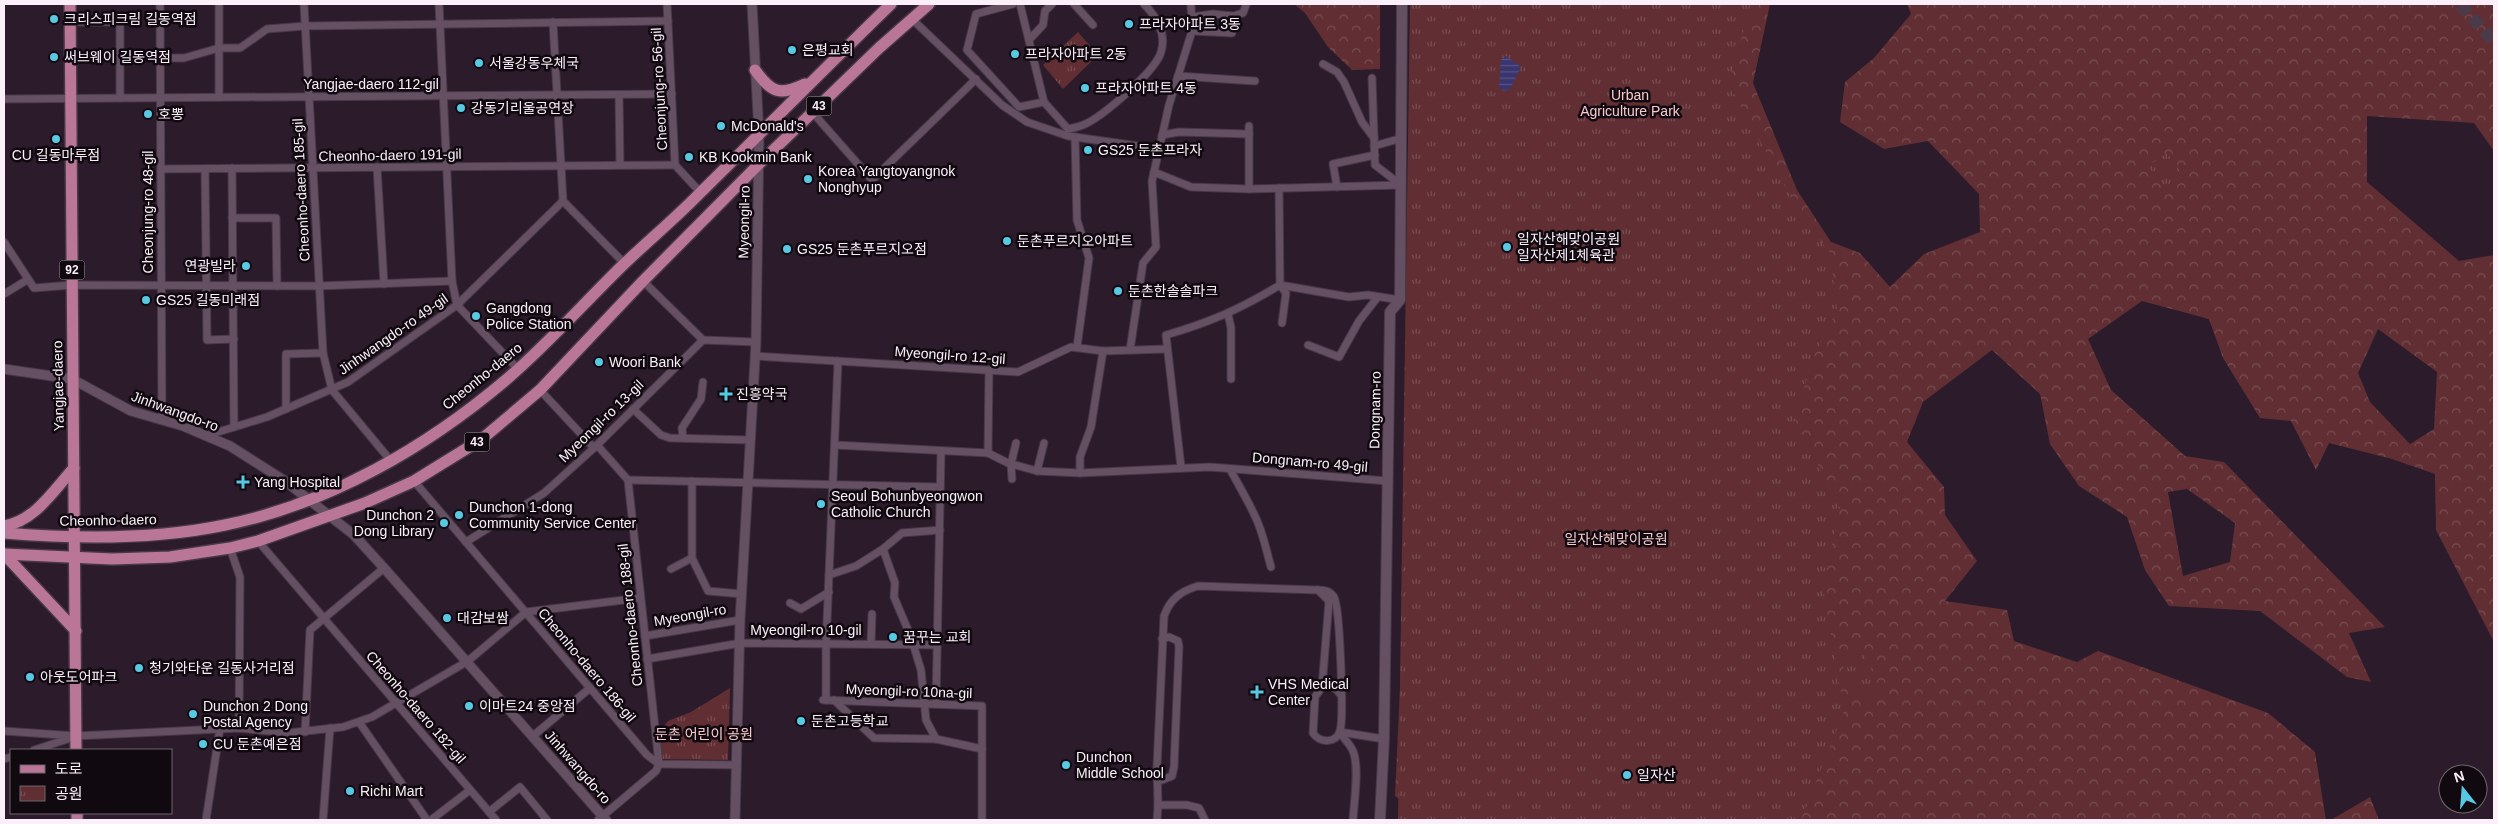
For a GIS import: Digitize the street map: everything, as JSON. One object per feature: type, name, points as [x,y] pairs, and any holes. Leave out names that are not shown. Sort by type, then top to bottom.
[{"type":"main road","name":"Yangjae-daero","points":[[70,4],[72,380],[74,536],[76,558],[76,749]]},
{"type":"main road","name":"Cheonho-daero","points":[[4,533],[74,536],[181,532],[227,525],[308,500],[336,489],[391,461],[471,407],[518,368],[701,193],[891,4]]},
{"type":"main road","name":"43","points":[[4,554],[76,558],[170,557],[230,548],[258,541],[365,503],[414,481],[482,438],[540,390],[643,281],[759,164],[879,48],[929,4]]},
{"type":"main road","name":"Dongnam-ro","points":[[1380,820],[1384,739],[1390,312],[1400,300],[1402,4]]},
{"type":"main road","points":[[755,70],[770,88],[776,90],[791,90],[812,81]]},
{"type":"main road","points":[[4,526],[22,521],[34,512],[74,468]]},
{"type":"main road","points":[[4,554],[76,631]]},
{"type":"street","name":"Cheonjung-ro 48-gil","points":[[160,4],[162,420]]},
{"type":"street","points":[[219,97],[220,4]]},
{"type":"street","name":"Cheonho-daero 185-gil","points":[[304,4],[323,353],[332,390],[391,461]]},
{"type":"street","points":[[439,4],[452,281],[457,306],[518,368]]},
{"type":"street","name":"Cheonjung-ro 56-gil","points":[[667,4],[675,164],[701,193]]},
{"type":"street","name":"Myeongil-ro","points":[[735,820],[741,643],[740,620],[756,342],[759,134],[752,4]]},
{"type":"street","points":[[1014,4],[976,14],[967,50],[1019,107],[1044,102]]},
{"type":"street","points":[[1020,4],[1044,102],[1068,129],[1084,125],[1111,108],[1151,69],[1161,52],[1162,34],[1156,16],[1144,4]]},
{"type":"street","points":[[1029,40],[1043,25],[1045,11],[1052,4]]},
{"type":"street","points":[[1074,4],[1093,25]]},
{"type":"street","points":[[1130,350],[1143,263],[1156,246],[1152,181],[1162,134],[1192,31],[1191,4]]},
{"type":"street","points":[[1192,17],[1213,14],[1233,16],[1243,13],[1246,5]]},
{"type":"street","points":[[913,20],[1002,105],[1027,122],[1075,137],[1159,149]]},
{"type":"street","points":[[160,58],[184,58],[219,48],[240,48],[267,29],[305,26],[440,22],[668,21]]},
{"type":"street","points":[[70,22],[120,22],[120,98]]},
{"type":"street","points":[[553,22],[563,202],[625,264]]},
{"type":"street","points":[[1192,31],[1232,33]]},
{"type":"street","points":[[1323,64],[1337,72],[1344,82],[1362,122],[1374,142]]},
{"type":"street","points":[[1178,76],[1255,81]]},
{"type":"street","points":[[1372,78],[1375,165],[1401,186]]},
{"type":"street","points":[[813,113],[872,180],[976,79]]},
{"type":"street","name":"Yangjae-daero 112-gil","points":[[4,99],[672,94]]},
{"type":"street","points":[[619,95],[620,165]]},
{"type":"street","points":[[1162,134],[1249,130],[1250,189]]},
{"type":"street","points":[[1075,137],[1077,220],[1089,258],[1077,347]]},
{"type":"street","points":[[1374,142],[1402,138]]},
{"type":"street","points":[[1337,187],[1333,164],[1374,155]]},
{"type":"street","name":"Cheonho-daero 191-gil","points":[[160,169],[675,164]]},
{"type":"street","points":[[377,167],[384,284]]},
{"type":"street","points":[[232,168],[234,427]]},
{"type":"street","points":[[205,169],[208,286],[207,340],[234,339]]},
{"type":"street","points":[[1154,172],[1191,187],[1250,189],[1401,186]]},
{"type":"street","points":[[1279,188],[1280,285],[1286,293],[1282,323]]},
{"type":"street","name":"Jinhwangdo-ro 49-gil","points":[[205,436],[286,409],[348,382],[457,306],[563,202]]},
{"type":"street","points":[[232,218],[276,218],[277,286]]},
{"type":"street","points":[[4,242],[34,288],[72,285],[319,286],[452,281]]},
{"type":"street","points":[[4,283],[7,292],[28,280]]},
{"type":"street","points":[[643,281],[703,340],[756,342]]},
{"type":"street","points":[[1181,467],[1166,335],[1228,314],[1280,285],[1349,297],[1368,296],[1400,300]]},
{"type":"street","points":[[1308,345],[1339,357],[1359,321],[1377,298]]},
{"type":"street","points":[[1228,314],[1231,328],[1231,379]]},
{"type":"street","name":"Myeongil-ro 13-gil","points":[[466,542],[544,493],[703,340]]},
{"type":"street","name":"Myeongil-ro 12-gil","points":[[755,356],[1018,372],[1071,347],[1103,351],[1167,349]]},
{"type":"street","points":[[1080,473],[1080,457],[1091,426],[1103,351]]},
{"type":"street","points":[[286,409],[286,354],[323,353]]},
{"type":"street","name":"Myeongil-ro 10na-gil","points":[[834,700],[874,738],[936,739],[982,749],[982,706],[834,700],[824,700],[838,361]]},
{"type":"street","name":"Jinhwangdo-ro","points":[[4,369],[72,380],[131,411],[183,426],[230,446],[285,481],[354,535],[468,661],[602,819],[656,771],[659,764]]},
{"type":"street","points":[[988,453],[989,370]]},
{"type":"street","points":[[683,437],[682,428],[701,399],[703,382]]},
{"type":"street","points":[[540,390],[628,480],[834,483],[940,487]]},
{"type":"street","points":[[633,409],[661,435],[670,438],[750,440]]},
{"type":"street","points":[[1012,479],[1011,464],[1016,443]]},
{"type":"street","points":[[1037,471],[1044,444]]},
{"type":"street","name":"Dongnam-ro 49-gil","points":[[835,445],[988,453],[1011,464],[1037,471],[1080,473],[1181,467],[1230,468],[1388,481]]},
{"type":"street","points":[[936,704],[941,452]]},
{"type":"street","points":[[1230,468],[1244,500],[1254,514],[1270,558],[1271,567]]},
{"type":"street","name":"Cheonho-daero 188-gil","points":[[628,480],[659,764]]},
{"type":"street","name":"Cheonho-daero 186-gil","points":[[414,481],[647,755],[659,764]]},
{"type":"street","name":"Myeongil-ro","points":[[692,481],[692,558],[708,591],[742,594]]},
{"type":"street","points":[[830,575],[856,566],[902,533],[940,530]]},
{"type":"street","name":"Cheonho-daero 182-gil","points":[[258,541],[496,820]]},
{"type":"street","points":[[230,548],[240,577],[239,728]]},
{"type":"street","points":[[882,549],[895,583],[894,597],[913,644],[921,670],[926,720],[936,739]]},
{"type":"street","points":[[671,569],[692,558]]},
{"type":"street","points":[[305,732],[310,630],[384,568]]},
{"type":"street","points":[[1157,820],[1164,616],[1168,606],[1185,590],[1198,586],[1258,590],[1318,590],[1331,593],[1337,606],[1340,732],[1344,741],[1352,748],[1356,761],[1353,820]]},
{"type":"street","points":[[1318,590],[1329,601],[1322,687],[1315,697],[1313,733],[1322,740],[1330,741],[1340,732]]},
{"type":"street","points":[[790,603],[802,612],[829,592]]},
{"type":"street","name":"Cheonho-daero 186-gil","points":[[526,612],[640,598]]},
{"type":"street","points":[[4,731],[76,736],[220,728],[288,733],[344,727],[359,722],[396,703],[468,661],[526,612]]},
{"type":"street","name":"Myeongil-ro 10-gil","points":[[871,643],[872,614]]},
{"type":"street","name":"Myeongil-ro","points":[[644,636],[740,620]]},
{"type":"street","points":[[1158,777],[1162,780],[1172,776],[1174,767],[1179,647],[1178,641],[1174,638],[1162,639]]},
{"type":"street","points":[[647,659],[741,643]]},
{"type":"street","name":"Myeongil-ro 10-gil","points":[[741,643],[938,645]]},
{"type":"street","points":[[1322,687],[1334,687],[1340,694]]},
{"type":"street","name":"Jinhwangdo-ro","points":[[533,736],[590,688]]},
{"type":"street","points":[[359,722],[427,820]]},
{"type":"street","points":[[206,820],[220,728]]},
{"type":"street","points":[[323,820],[330,728]]},
{"type":"street","points":[[1340,732],[1384,739]]},
{"type":"street","points":[[37,749],[76,736]]},
{"type":"street","points":[[982,749],[982,820]]},
{"type":"street","points":[[659,764],[737,765]]},
{"type":"street","points":[[489,812],[520,787],[547,820]]},
{"type":"street","points":[[431,820],[470,790]]},
{"type":"street","points":[[1158,805],[1180,805],[1199,808],[1205,820]]},
{"type":"green space","points":[[1294,4],[1380,4],[1380,69],[1352,70],[1328,47],[1305,13]]},
{"type":"green space","name":"일자산해맞이공원","points":[[1410,4],[1755,4],[1745,26],[1728,83],[1799,212],[1830,253],[1837,310],[1815,354],[1794,418],[1840,508],[1823,588],[1844,711],[1801,820],[1398,820]]},
{"type":"green space","name":"Urban Agriculture Park","points":[[1598,4],[1770,4],[1753,83],[1797,190],[1831,242],[1860,253],[1890,287],[1924,254],[1980,232],[1979,194],[1928,141],[1884,149],[1840,122],[1845,82],[1874,58],[1911,14],[1907,4],[2494,4],[2494,151],[2474,123],[2367,116],[2367,182],[2459,261],[2494,255],[2494,642],[2436,530],[2435,474],[2392,459],[2329,443],[2316,470],[2291,421],[2260,418],[2223,358],[2209,319],[2142,301],[2088,339],[2111,390],[2185,456],[2224,462],[2385,627],[2349,633],[2371,682],[2347,677],[2260,611],[2169,606],[2145,570],[2127,517],[2079,486],[2050,444],[2040,394],[1992,350],[1923,402],[1907,442],[1944,487],[1945,515],[1977,561],[1945,601],[2007,610],[2014,641],[2077,662],[2098,651],[2268,713],[2315,752],[2326,820],[1421,820],[1421,815],[1395,796],[1404,604]],"holes":[[[2378,329],[2437,372],[2434,429],[2410,444],[2370,402],[2358,373]],[[2187,489],[2235,523],[2230,562],[2183,576],[2168,492]]]},
{"type":"green space","points":[[1078,32],[1098,55],[1063,89],[1043,65]]},
{"type":"green space","points":[[2167,153],[2186,179],[2168,192],[2148,166]]},
{"type":"green space","points":[[1859,649],[1869,663],[1878,688],[1874,695],[1868,699],[1858,692],[1843,672],[1844,661],[1852,650]]},
{"type":"green space","name":"둔촌 어린이 공원","points":[[730,688],[728,760],[661,759],[657,734],[668,721],[691,712]]},
{"type":"green space","points":[[2370,797],[2379,820],[2331,820]]},
{"type":"shaded area","points":[[1506,56],[1521,67],[1510,89],[1504,91],[1499,87],[1501,60]]},
{"type":"tunnel","points":[[2460,4],[2494,42]]},
{"type":"place","name":"크리스피크림 길동역점","points":[[54,19]]},
{"type":"place","name":"프라자아파트 3동","points":[[1129,24]]},
{"type":"place","name":"은평교회","points":[[792,50]]},
{"type":"place","name":"프라자아파트 2동","points":[[1015,54]]},
{"type":"place","name":"써브웨이 길동역점","points":[[54,57]]},
{"type":"place","name":"서울강동우체국","points":[[479,63]]},
{"type":"place","name":"프라자아파트 4동","points":[[1085,88]]},
{"type":"place","name":"강동기리울공연장","points":[[461,108]]},
{"type":"place","name":"호뽕","points":[[148,114]]},
{"type":"place","name":"McDonald's","points":[[721,126]]},
{"type":"place","name":"CU 길동마루점","points":[[56,139]]},
{"type":"place","name":"GS25 둔촌프라자","points":[[1088,150]]},
{"type":"place","name":"KB Kookmin Bank","points":[[689,157]]},
{"type":"place","name":"Korea Yangtoyangnok Nonghyup","points":[[808,179]]},
{"type":"place","name":"둔촌푸르지오아파트","points":[[1007,241]]},
{"type":"place","name":"일자산해맞이공원 일자산제1체육관","points":[[1507,247]]},
{"type":"place","name":"GS25 둔촌푸르지오점","points":[[787,249]]},
{"type":"place","name":"연광빌라","points":[[246,266]]},
{"type":"place","name":"둔촌한솔솔파크","points":[[1118,291]]},
{"type":"place","name":"GS25 길동미래점","points":[[146,300]]},
{"type":"place","name":"Gangdong Police Station","points":[[476,316]]},
{"type":"place","name":"Woori Bank","points":[[599,362]]},
{"type":"place","name":"진흥약국","points":[[726,394]]},
{"type":"place","name":"Yang Hospital","points":[[243,482]]},
{"type":"place","name":"Seoul Bohunbyeongwon Catholic Church","points":[[821,504]]},
{"type":"place","name":"Dunchon 1-dong Community Service Center","points":[[459,515]]},
{"type":"place","name":"Dunchon 2 Dong Library","points":[[444,523]]},
{"type":"place","name":"대감보쌈","points":[[447,618]]},
{"type":"place","name":"꿈꾸는 교회","points":[[893,637]]},
{"type":"place","name":"청기와타운 길동사거리점","points":[[139,668]]},
{"type":"place","name":"아웃도어파크","points":[[30,677]]},
{"type":"place","name":"VHS Medical Center","points":[[1257,692]]},
{"type":"place","name":"이마트24 중앙점","points":[[469,706]]},
{"type":"place","name":"Dunchon 2 Dong Postal Agency","points":[[193,714]]},
{"type":"place","name":"둔촌고등학교","points":[[801,721]]},
{"type":"place","name":"CU 둔촌예은점","points":[[203,744]]},
{"type":"place","name":"Dunchon Middle School","points":[[1066,765]]},
{"type":"place","name":"일자산","points":[[1627,775]]},
{"type":"place","name":"Richi Mart","points":[[350,791]]}]
